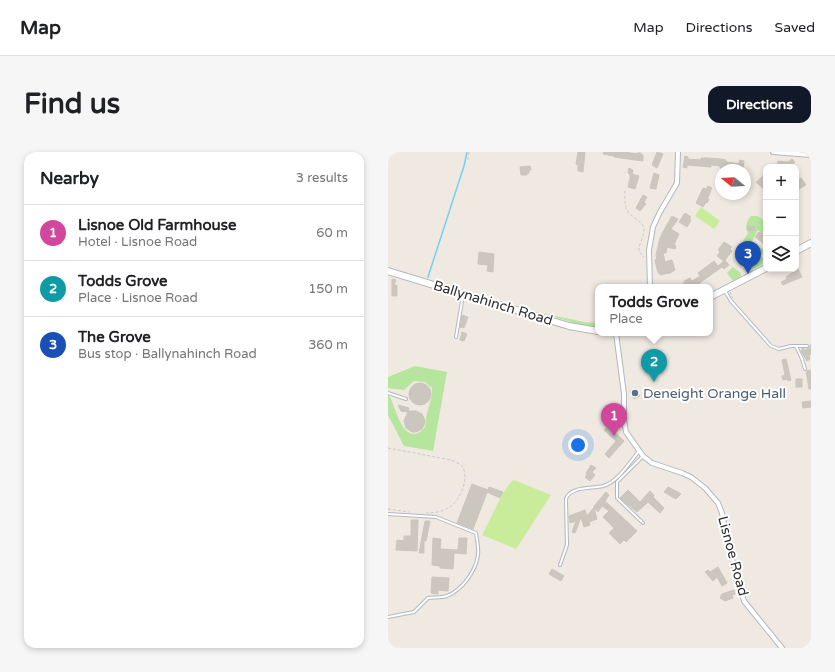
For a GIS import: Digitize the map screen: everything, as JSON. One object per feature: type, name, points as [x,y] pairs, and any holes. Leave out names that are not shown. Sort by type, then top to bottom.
[{"type":"street","points":[[650,284],[649,250],[653,227],[677,183],[678,152]]},
{"type":"street","points":[[773,152],[811,155]]},
{"type":"street","points":[[799,249],[811,243]]},
{"type":"street","points":[[713,296],[763,270]]},
{"type":"street","name":"Ballynahinch Road","points":[[388,271],[569,326],[595,330]]},
{"type":"street","name":"Lisnoe Road","points":[[616,336],[624,394],[624,420],[626,432],[643,456],[652,463],[691,477],[705,488],[718,503],[722,513],[728,545],[744,601],[782,648]]},
{"type":"lane","points":[[726,289],[731,301],[770,346],[779,349],[807,346]]},
{"type":"lane","points":[[456,337],[464,294]]},
{"type":"lane","points":[[796,346],[805,369]]},
{"type":"lane","points":[[388,393],[406,399]]},
{"type":"lane","points":[[560,565],[567,545],[567,495],[573,491],[604,486],[616,479],[639,450]]},
{"type":"lane","points":[[643,456],[617,482],[617,498],[643,523]]},
{"type":"lane","points":[[388,514],[436,517],[476,533],[478,555],[470,578],[454,592],[448,596],[428,598],[414,612],[388,617]]},
{"type":"path","points":[[468,160],[469,152]]},
{"type":"path","points":[[625,191],[625,206],[627,212],[643,225],[644,230],[638,247],[638,252],[642,256],[649,258]]},
{"type":"path","points":[[726,289],[734,300]]},
{"type":"path","points":[[388,448],[451,460],[463,468],[465,475],[458,498],[448,509],[426,513]]},
{"type":"path","points":[[388,509],[414,512]]},
{"type":"green space","points":[[701,207],[720,221],[714,229],[695,216]]},
{"type":"green space","points":[[751,216],[757,216],[763,219],[763,234],[758,230],[752,241],[763,249],[763,254],[752,259],[745,267],[737,260],[736,253],[748,233],[746,224]]},
{"type":"green space","points":[[763,257],[763,264],[752,269],[751,264]]},
{"type":"green space","points":[[733,267],[741,273],[741,276],[733,281],[727,273]]},
{"type":"green space","points":[[542,313],[584,322],[595,323],[595,327],[581,325]]},
{"type":"green space","points":[[415,366],[447,372],[433,451],[404,446],[388,415],[388,394],[403,427],[408,432],[413,434],[423,430],[426,423],[432,388],[425,382],[414,381],[404,390],[388,388],[388,377]]},
{"type":"green space","points":[[514,480],[551,495],[516,549],[482,535],[506,489]]},
{"type":"building","points":[[578,152],[585,152],[583,172],[578,171],[578,165],[576,164]]},
{"type":"building","points":[[604,152],[641,153],[641,155],[643,155],[643,161],[614,157],[603,154]]},
{"type":"building","points":[[657,152],[663,154],[657,168],[652,165]]},
{"type":"building","points":[[685,156],[688,157],[688,159],[721,159],[726,160],[726,162],[739,164],[715,164],[715,165],[711,165],[711,167],[687,165],[687,168],[683,167]]},
{"type":"building","points":[[792,159],[795,162],[793,164],[778,164],[778,161],[788,162]]},
{"type":"building","points":[[740,160],[744,161],[744,164],[739,164]]},
{"type":"building","points":[[530,166],[531,170],[529,170],[527,175],[521,175],[520,167]]},
{"type":"building","points":[[629,168],[633,170],[632,174],[639,176],[635,189],[628,187],[630,178],[630,174],[628,173]]},
{"type":"building","points":[[654,173],[659,175],[656,189],[650,188]]},
{"type":"building","points":[[763,176],[763,188],[756,182]]},
{"type":"building","points":[[801,178],[806,185],[799,189],[799,180]]},
{"type":"building","points":[[708,186],[712,188],[707,199],[709,199],[703,207],[696,203],[703,188],[706,189]]},
{"type":"building","points":[[643,195],[647,197],[644,202],[646,204],[640,211],[636,208]]},
{"type":"building","points":[[685,213],[691,217],[687,227],[679,222]]},
{"type":"building","points":[[672,216],[678,219],[671,229],[679,234],[674,245],[676,246],[675,249],[667,247],[666,253],[663,253],[665,262],[672,260],[675,270],[670,273],[660,275],[660,273],[658,273],[655,260],[657,259],[656,255],[660,238]]},
{"type":"building","points":[[748,226],[755,227],[754,231],[747,230]]},
{"type":"building","points":[[759,232],[763,234],[763,244],[762,242],[755,237]]},
{"type":"building","points":[[724,242],[732,247],[730,249],[732,251],[725,260],[729,265],[724,269],[722,267],[698,284],[683,284],[685,283],[684,281],[690,278],[692,281],[700,276],[698,273],[714,261],[718,266],[724,261],[717,256],[720,252],[718,250]]},
{"type":"building","points":[[479,252],[494,254],[493,272],[487,271],[488,265],[478,264]]},
{"type":"building","points":[[799,271],[802,277],[783,285],[781,282],[787,279],[786,277],[794,272]]},
{"type":"building","points":[[392,279],[396,280],[394,285],[397,285],[397,296],[392,296]]},
{"type":"building","points":[[462,315],[468,317],[464,328],[460,327]]},
{"type":"building","points":[[462,332],[467,334],[464,341],[460,340]]},
{"type":"building","points":[[811,344],[810,359],[807,361],[801,351],[803,348],[805,350],[809,348]]},
{"type":"building","points":[[786,359],[791,380],[788,381],[787,379],[783,380],[782,376],[785,375],[782,360]]},
{"type":"building","points":[[811,370],[811,389],[809,389],[806,371]]},
{"type":"building","points":[[796,379],[802,379],[802,387],[796,387]]},
{"type":"building","points":[[420,383],[428,386],[431,394],[428,402],[420,405],[412,402],[409,394],[412,386]]},
{"type":"building","name":"Deneight Orange Hall","points":[[636,388],[640,396],[634,399],[630,391]]},
{"type":"building","points":[[811,401],[811,407],[803,408],[802,402]]},
{"type":"building","points":[[398,405],[409,408],[408,411],[416,411],[422,414],[425,423],[422,429],[412,432],[406,428],[404,421],[408,412],[401,411]]},
{"type":"building","points":[[611,423],[614,426],[611,429],[624,441],[609,458],[605,454],[616,441],[604,430]]},
{"type":"building","points":[[591,465],[596,468],[592,472],[595,475],[590,481],[585,477]]},
{"type":"building","points":[[472,484],[488,490],[473,529],[457,523]]},
{"type":"building","points":[[489,487],[503,492],[500,498],[487,492]]},
{"type":"building","points":[[668,487],[681,494],[676,499],[674,498],[664,492]]},
{"type":"building","points":[[628,490],[640,502],[650,491],[654,495],[653,497],[664,508],[660,513],[648,502],[637,512],[620,498]]},
{"type":"building","points":[[606,492],[609,495],[605,501],[637,531],[626,542],[624,540],[620,544],[609,533],[614,528],[603,517],[609,511],[602,506],[598,512],[594,508],[597,519],[589,522],[590,525],[584,527],[581,517],[575,533],[572,532],[576,521],[570,523],[569,516],[585,510],[587,516]]},
{"type":"building","points":[[411,520],[418,520],[417,551],[396,550],[397,540],[404,541],[404,536],[411,536]]},
{"type":"building","points":[[425,521],[430,521],[426,541],[424,541],[424,553],[419,553]]},
{"type":"building","points":[[433,538],[441,539],[440,549],[458,550],[459,538],[467,538],[466,554],[454,553],[453,569],[440,568],[440,566],[432,565]]},
{"type":"building","points":[[718,567],[727,583],[722,586],[717,577],[713,581],[705,572],[708,570],[710,572]]},
{"type":"building","points":[[552,569],[564,576],[561,581],[549,574]]},
{"type":"building","points":[[432,577],[449,578],[448,591],[438,590],[438,594],[431,593]]},
{"type":"building","points":[[734,590],[735,594],[732,595],[733,598],[725,601],[720,598],[722,594]]},
{"type":"waterway","points":[[428,277],[464,166],[467,152]]},
{"type":"place","name":"The Grove","points":[[748,274]]},
{"type":"place","name":"Todds Grove","points":[[654,382]]},
{"type":"place","name":"Deneight Orange Hall","points":[[635,393]]},
{"type":"place","name":"Lisnoe Old Farmhouse","points":[[614,436]]}]
